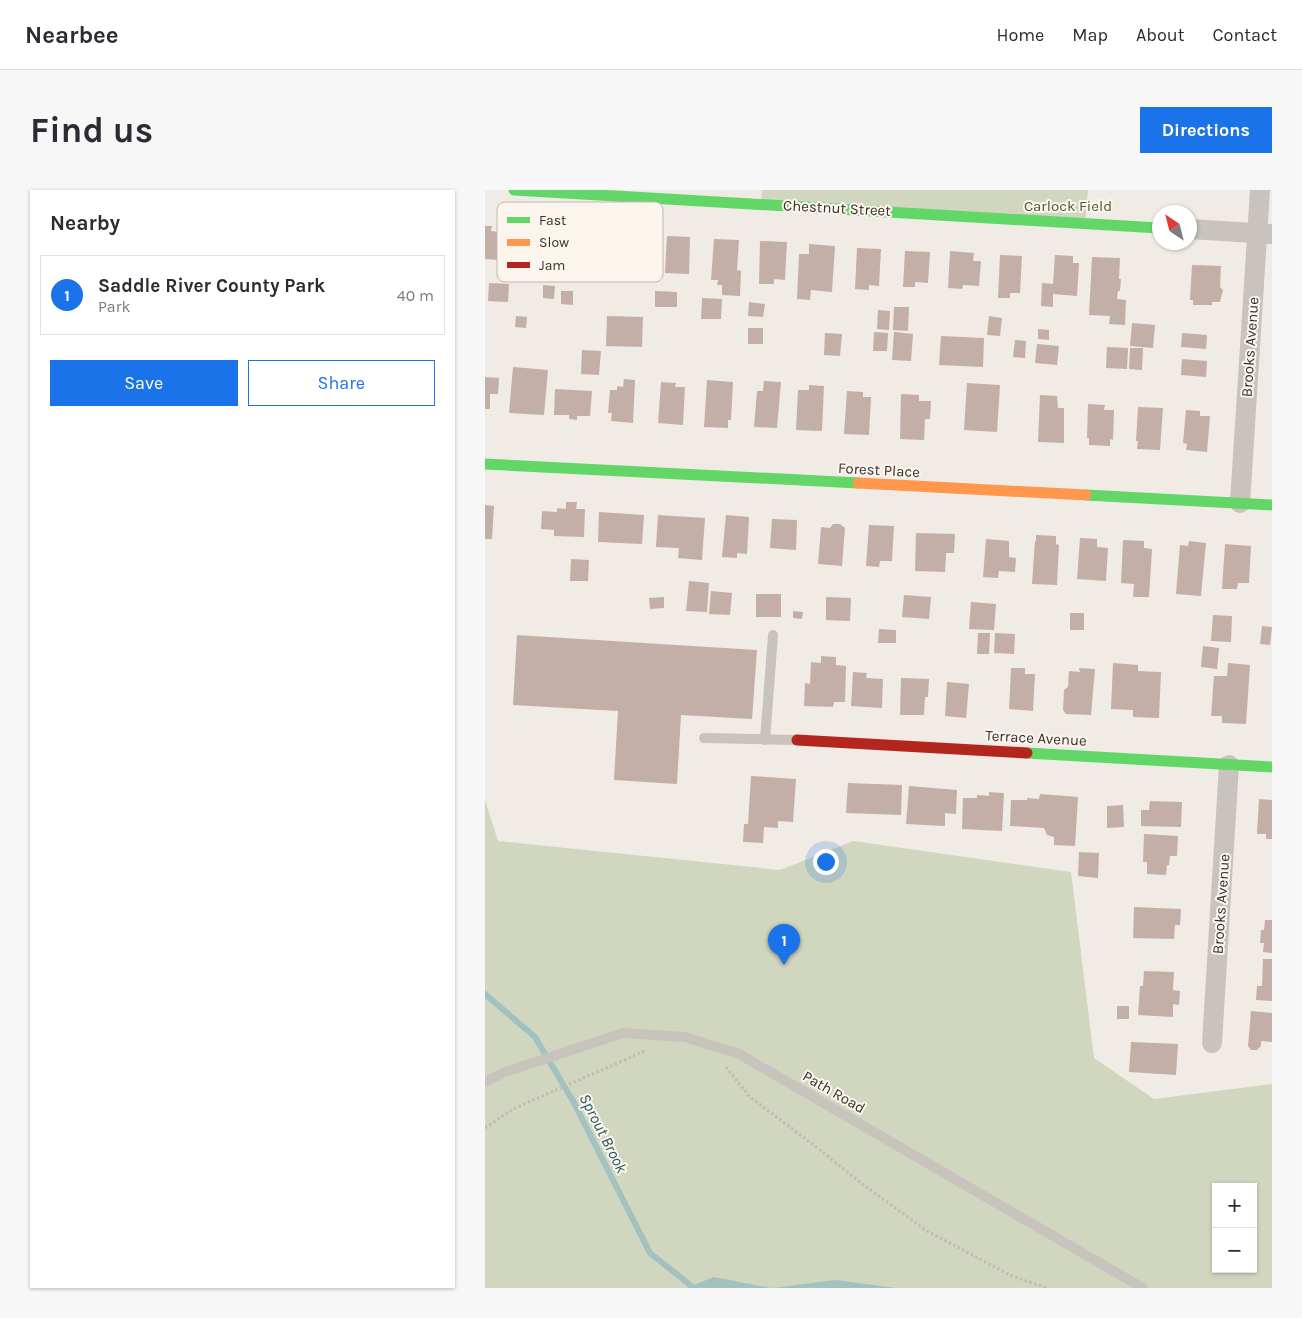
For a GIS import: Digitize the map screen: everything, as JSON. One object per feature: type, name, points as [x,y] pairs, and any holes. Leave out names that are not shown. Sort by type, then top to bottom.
[{"type":"street","name":"Chestnut Street","points":[[514,190],[1152,228]]},
{"type":"street","name":"Brooks Avenue","points":[[1240,503],[1265,233],[1261,190]]},
{"type":"street","points":[[1197,230],[1265,233]]},
{"type":"street","name":"Forest Place","points":[[485,464],[1272,505]]},
{"type":"street","name":"Terrace Avenue","points":[[797,740],[1272,767]]},
{"type":"street","name":"Brooks Avenue","points":[[1212,1043],[1229,765]]},
{"type":"lane","points":[[765,740],[773,635]]},
{"type":"lane","points":[[704,738],[797,740]]},
{"type":"lane","name":"Path Road","points":[[485,1082],[505,1072],[623,1033],[685,1036],[739,1054],[1143,1288]]},
{"type":"path","points":[[485,1128],[513,1109],[648,1049]]},
{"type":"path","points":[[720,1061],[732,1073],[750,1097],[861,1183],[927,1231],[1012,1276],[1047,1288]]},
{"type":"green space","name":"Carlock Field","points":[[762,190],[1088,190],[1085,224],[761,204]]},
{"type":"green space","points":[[485,800],[498,841],[780,870],[853,841],[1071,872],[1094,1058],[1154,1099],[1272,1084],[1272,1288],[485,1288]]},
{"type":"water","points":[[714,1277],[771,1288],[686,1288]]},
{"type":"water","points":[[835,1280],[896,1288],[773,1288]]},
{"type":"building","points":[[485,226],[492,226],[491,231],[497,232],[497,260],[485,259]]},
{"type":"building","points":[[667,236],[690,237],[689,274],[665,273]]},
{"type":"building","points":[[714,239],[739,240],[737,270],[741,271],[740,296],[722,295],[722,285],[717,285],[718,280],[711,280]]},
{"type":"building","points":[[760,241],[787,242],[785,280],[774,279],[774,284],[759,284]]},
{"type":"building","points":[[809,244],[835,246],[832,292],[811,290],[810,300],[797,299],[799,254],[809,254]]},
{"type":"building","points":[[857,248],[881,249],[879,286],[869,285],[869,290],[855,289]]},
{"type":"building","points":[[905,251],[930,252],[928,283],[915,282],[915,287],[903,287]]},
{"type":"building","points":[[950,251],[974,253],[973,261],[981,261],[979,286],[963,285],[962,289],[948,288]]},
{"type":"building","points":[[1000,255],[1022,256],[1020,293],[1010,293],[1010,298],[998,298]]},
{"type":"building","points":[[1055,255],[1073,256],[1073,263],[1079,263],[1077,296],[1053,294],[1053,307],[1041,306],[1042,283],[1053,284]]},
{"type":"building","points":[[1092,257],[1120,258],[1119,279],[1121,279],[1117,299],[1126,300],[1125,325],[1109,324],[1110,316],[1089,315]]},
{"type":"building","points":[[1192,265],[1221,266],[1220,287],[1223,290],[1220,302],[1212,302],[1212,305],[1193,305],[1193,300],[1190,300]]},
{"type":"building","points":[[489,283],[509,284],[508,302],[488,301]]},
{"type":"building","points":[[543,285],[555,286],[554,299],[543,298]]},
{"type":"building","points":[[561,291],[573,291],[573,305],[561,304]]},
{"type":"building","points":[[655,291],[677,292],[677,307],[655,307]]},
{"type":"building","points":[[702,298],[722,299],[721,319],[701,319]]},
{"type":"building","points":[[749,302],[765,304],[763,317],[748,316]]},
{"type":"building","points":[[894,307],[909,307],[908,331],[893,330]]},
{"type":"building","points":[[878,310],[890,311],[889,330],[877,329]]},
{"type":"building","points":[[516,316],[527,317],[526,328],[515,327]]},
{"type":"building","points":[[607,316],[643,317],[642,347],[606,346]]},
{"type":"building","points":[[989,316],[1002,318],[1000,336],[987,335]]},
{"type":"building","points":[[1132,323],[1155,325],[1153,348],[1130,346]]},
{"type":"building","points":[[748,328],[763,328],[763,344],[748,344]]},
{"type":"building","points":[[1038,329],[1049,330],[1049,340],[1038,339]]},
{"type":"building","points":[[874,332],[888,333],[887,351],[873,351]]},
{"type":"building","points":[[894,332],[913,334],[911,361],[892,360]]},
{"type":"building","points":[[825,333],[842,334],[840,356],[824,355]]},
{"type":"building","points":[[1182,333],[1207,335],[1206,349],[1181,347]]},
{"type":"building","points":[[941,336],[984,338],[983,367],[939,365]]},
{"type":"building","points":[[1015,340],[1026,341],[1025,358],[1013,357]]},
{"type":"building","points":[[1037,344],[1059,346],[1057,365],[1035,363]]},
{"type":"building","points":[[1107,347],[1128,348],[1127,369],[1106,368]]},
{"type":"building","points":[[1130,348],[1143,348],[1142,370],[1129,369]]},
{"type":"building","points":[[582,350],[601,351],[599,375],[581,374]]},
{"type":"building","points":[[1182,359],[1207,361],[1206,377],[1181,375]]},
{"type":"building","points":[[513,367],[548,370],[544,415],[509,413]]},
{"type":"building","points":[[485,377],[499,378],[498,394],[490,394],[490,409],[485,409]]},
{"type":"building","points":[[624,379],[635,380],[633,423],[611,421],[612,413],[608,413],[610,390],[617,390],[617,386],[623,387]]},
{"type":"building","points":[[707,380],[733,382],[731,420],[728,420],[728,428],[704,427]]},
{"type":"building","points":[[764,381],[781,382],[777,428],[754,427],[757,391],[763,391]]},
{"type":"building","points":[[661,382],[676,383],[675,387],[685,387],[683,425],[658,423]]},
{"type":"building","points":[[967,383],[1000,385],[997,432],[964,430]]},
{"type":"building","points":[[809,385],[824,386],[822,431],[796,430],[798,390],[809,390]]},
{"type":"building","points":[[555,389],[592,391],[590,416],[577,416],[577,420],[569,419],[569,415],[554,415]]},
{"type":"building","points":[[847,391],[863,392],[863,397],[871,397],[869,435],[844,434]]},
{"type":"building","points":[[901,394],[919,395],[919,401],[931,401],[930,419],[925,419],[924,440],[900,439]]},
{"type":"building","points":[[1040,395],[1057,396],[1058,408],[1064,408],[1064,443],[1038,442]]},
{"type":"building","points":[[1088,404],[1105,405],[1104,410],[1114,410],[1113,440],[1110,439],[1110,446],[1089,445],[1089,438],[1087,438]]},
{"type":"building","points":[[1138,407],[1163,408],[1160,450],[1137,449]]},
{"type":"building","points":[[1186,410],[1200,411],[1200,416],[1210,416],[1207,452],[1186,450],[1187,444],[1183,443]]},
{"type":"building","points":[[566,502],[577,502],[576,509],[585,509],[584,537],[554,536],[554,530],[541,529],[542,511],[557,512],[557,508],[566,509]]},
{"type":"building","points":[[485,505],[494,506],[492,539],[485,539]]},
{"type":"building","points":[[599,512],[644,515],[642,544],[598,542]]},
{"type":"building","points":[[658,515],[705,518],[702,560],[678,558],[679,548],[656,547]]},
{"type":"building","points":[[726,515],[749,517],[747,554],[737,553],[737,558],[722,557]]},
{"type":"building","points":[[772,519],[797,520],[796,550],[770,548]]},
{"type":"building","points":[[833,524],[840,524],[845,528],[842,566],[818,564],[821,527],[830,528]]},
{"type":"building","points":[[869,525],[894,526],[892,561],[880,561],[879,567],[866,566]]},
{"type":"building","points":[[916,533],[955,534],[954,553],[946,553],[945,572],[915,571]]},
{"type":"building","points":[[1036,535],[1056,536],[1056,544],[1059,545],[1057,585],[1032,584]]},
{"type":"building","points":[[1080,538],[1097,539],[1097,547],[1108,548],[1106,581],[1077,579]]},
{"type":"building","points":[[986,539],[1009,541],[1009,557],[1016,558],[1015,572],[999,571],[998,578],[983,577]]},
{"type":"building","points":[[1123,540],[1144,541],[1144,548],[1152,549],[1149,597],[1133,597],[1134,584],[1121,583]]},
{"type":"building","points":[[1189,541],[1206,543],[1201,596],[1176,594],[1180,545],[1188,546]]},
{"type":"building","points":[[1225,544],[1251,546],[1249,583],[1238,583],[1237,589],[1222,589]]},
{"type":"building","points":[[571,559],[589,560],[588,581],[570,581]]},
{"type":"building","points":[[689,581],[709,583],[707,612],[686,611]]},
{"type":"building","points":[[711,591],[732,593],[730,615],[709,614]]},
{"type":"building","points":[[756,594],[781,594],[781,617],[756,617]]},
{"type":"building","points":[[904,595],[931,597],[929,619],[902,617]]},
{"type":"building","points":[[664,597],[664,608],[650,609],[649,598]]},
{"type":"building","points":[[826,597],[851,598],[850,621],[826,620]]},
{"type":"building","points":[[971,602],[996,604],[994,630],[969,629]]},
{"type":"building","points":[[793,611],[803,612],[802,619],[793,618]]},
{"type":"building","points":[[1070,613],[1084,613],[1084,630],[1070,630]]},
{"type":"building","points":[[1213,615],[1232,616],[1231,642],[1211,641]]},
{"type":"building","points":[[1262,626],[1272,627],[1270,645],[1260,644]]},
{"type":"building","points":[[879,629],[896,630],[896,643],[878,643]]},
{"type":"building","points":[[978,633],[990,633],[989,654],[977,654]]},
{"type":"building","points":[[995,633],[1015,634],[1014,654],[994,653]]},
{"type":"building","points":[[517,635],[757,650],[752,719],[681,715],[677,784],[614,780],[618,711],[513,705]]},
{"type":"building","points":[[1203,646],[1219,648],[1217,669],[1201,667]]},
{"type":"building","points":[[821,656],[836,657],[836,665],[846,666],[845,702],[834,702],[833,707],[804,706],[805,683],[810,684],[811,662],[821,663]]},
{"type":"building","points":[[1113,663],[1138,665],[1138,671],[1161,672],[1159,718],[1133,717],[1133,710],[1111,709]]},
{"type":"building","points":[[1228,663],[1250,665],[1246,724],[1222,723],[1222,716],[1211,716],[1214,676],[1227,676]]},
{"type":"building","points":[[1011,668],[1025,668],[1025,674],[1035,674],[1033,711],[1009,709]]},
{"type":"building","points":[[1079,668],[1095,669],[1091,715],[1066,714],[1063,710],[1064,690],[1068,687],[1069,671],[1080,672]]},
{"type":"building","points":[[853,672],[867,673],[866,678],[883,679],[882,708],[851,706]]},
{"type":"building","points":[[901,678],[929,679],[924,715],[900,715]]},
{"type":"building","points":[[947,682],[969,684],[966,718],[945,716]]},
{"type":"building","points":[[751,776],[796,779],[793,822],[778,821],[778,828],[764,827],[763,843],[743,842],[744,824],[748,824]]},
{"type":"building","points":[[848,783],[902,785],[901,815],[846,813]]},
{"type":"building","points":[[909,786],[957,790],[956,814],[945,813],[945,826],[906,824]]},
{"type":"building","points":[[989,792],[1004,793],[1002,831],[962,829],[963,798],[977,798],[977,795],[989,796]]},
{"type":"building","points":[[1040,794],[1078,797],[1075,846],[1054,845],[1054,837],[1047,835],[1044,828],[1010,826],[1011,800],[1039,799]]},
{"type":"building","points":[[1259,799],[1272,800],[1272,839],[1266,839],[1266,834],[1257,834]]},
{"type":"building","points":[[1150,801],[1182,802],[1181,827],[1141,826],[1141,810],[1149,810]]},
{"type":"building","points":[[1123,805],[1124,827],[1107,828],[1107,806]]},
{"type":"building","points":[[1144,834],[1178,836],[1177,856],[1170,856],[1166,875],[1147,874],[1147,862],[1143,862]]},
{"type":"building","points":[[1079,852],[1099,853],[1098,878],[1078,876]]},
{"type":"building","points":[[1134,907],[1181,909],[1180,925],[1175,925],[1174,939],[1133,938]]},
{"type":"building","points":[[1265,920],[1272,920],[1272,953],[1263,952],[1264,943],[1260,943],[1261,930],[1264,930]]},
{"type":"building","points":[[1263,959],[1272,959],[1272,1001],[1256,1000],[1257,986],[1262,986]]},
{"type":"building","points":[[1144,971],[1174,972],[1173,990],[1180,991],[1179,1005],[1173,1004],[1173,1017],[1138,1015],[1140,986],[1143,986]]},
{"type":"building","points":[[1117,1006],[1129,1006],[1129,1019],[1117,1019]]},
{"type":"building","points":[[1251,1011],[1272,1013],[1272,1042],[1261,1041],[1261,1046],[1257,1050],[1251,1050],[1248,1046]]},
{"type":"building","points":[[1131,1042],[1178,1044],[1176,1075],[1129,1072]]},
{"type":"waterway","name":"Sprout Brook","points":[[485,994],[535,1037],[573,1101],[650,1253],[694,1288]]},
{"type":"traffic: fast","points":[[514,190],[1152,228]]},
{"type":"traffic: fast","points":[[485,464],[858,483]]},
{"type":"traffic: fast","points":[[1086,495],[1272,505]]},
{"type":"traffic: fast","points":[[1027,753],[1272,767]]},
{"type":"traffic: slow","points":[[858,483],[1086,495]]},
{"type":"traffic: jam","points":[[797,740],[1027,753]]},
{"type":"place","name":"Saddle River County Park","points":[[784,965]]}]
